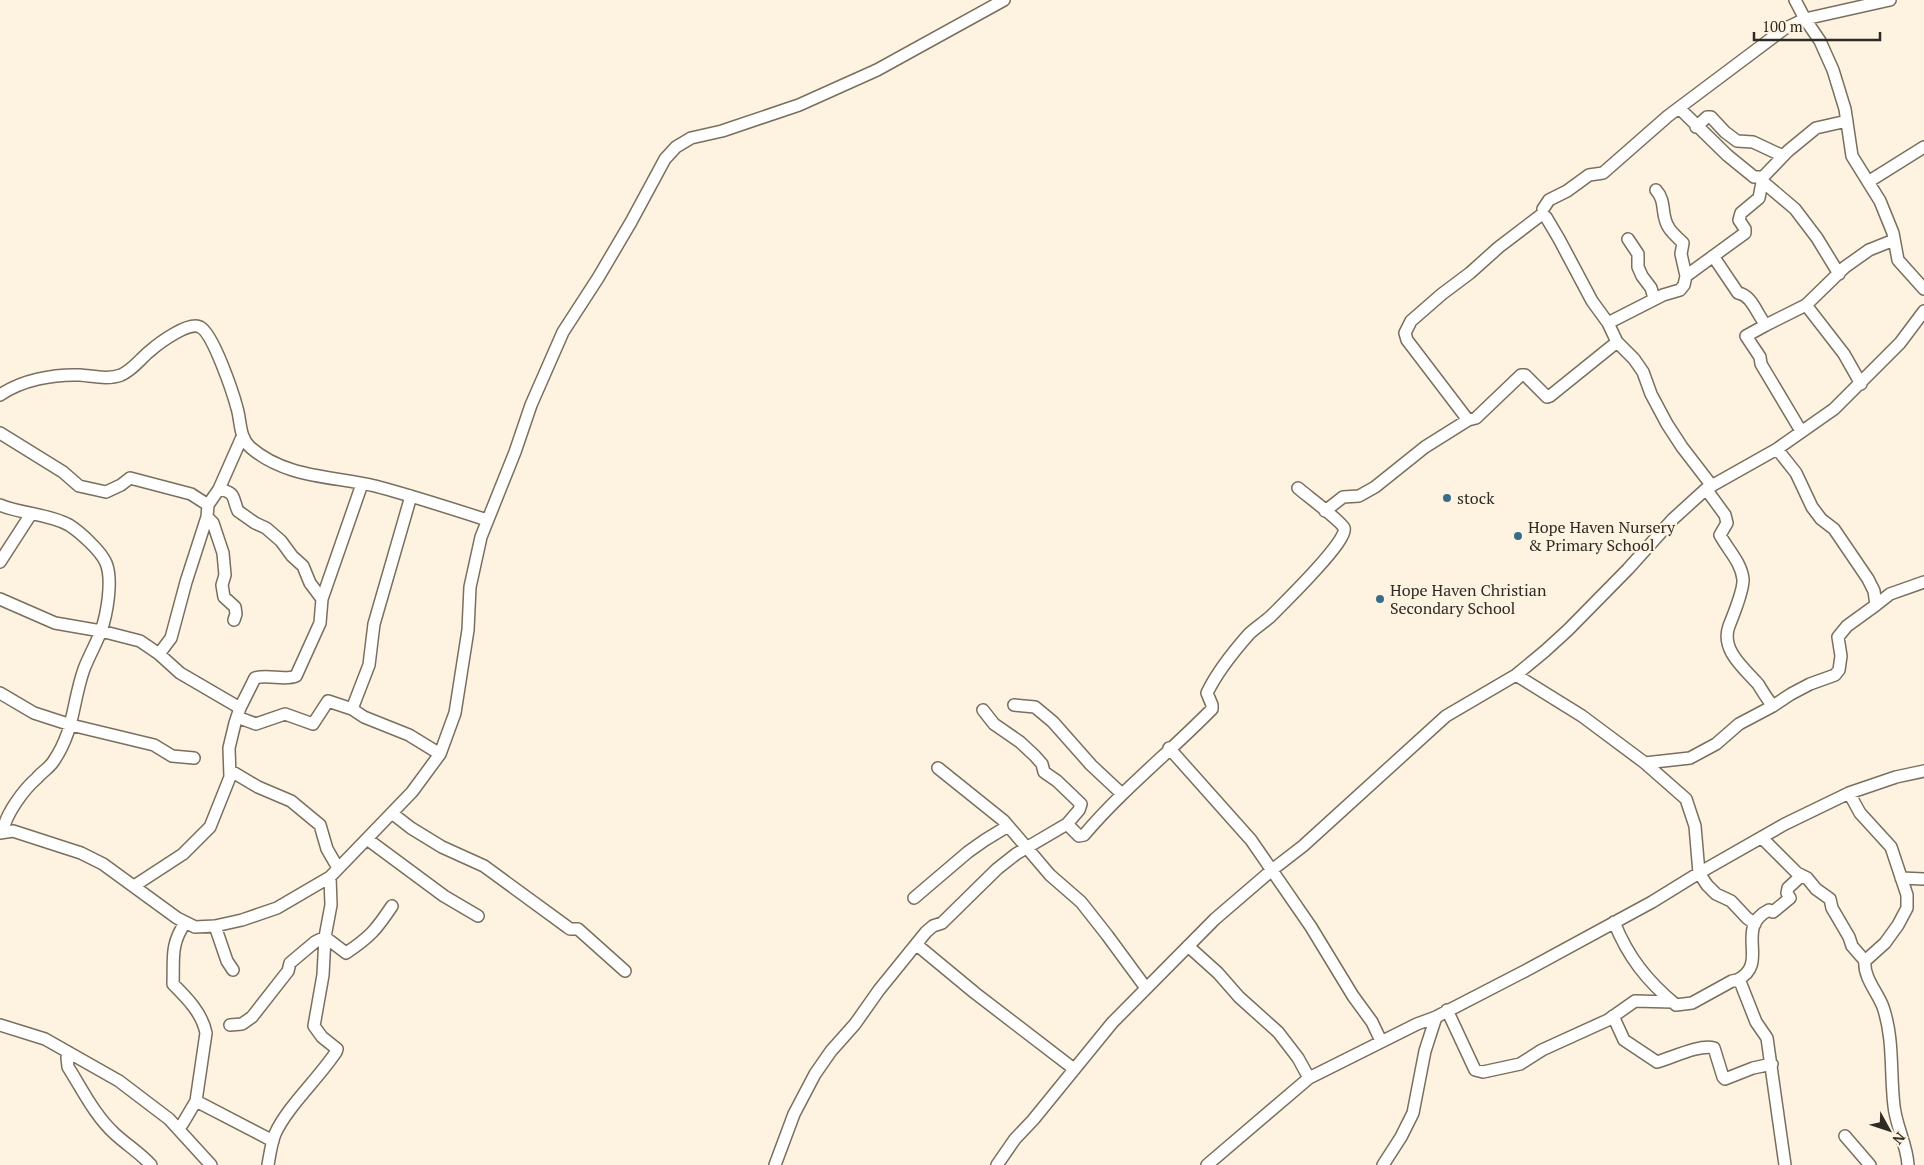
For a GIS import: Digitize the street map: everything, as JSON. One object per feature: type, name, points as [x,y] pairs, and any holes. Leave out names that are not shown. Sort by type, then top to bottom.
[{"type":"street","points":[[0,505],[69,525],[90,542],[106,562],[108,576],[107,603],[100,631],[82,676],[67,738],[52,765],[36,778],[20,798],[4,822],[1,831],[13,831],[28,835],[81,853],[103,864],[185,923],[195,927],[215,926],[242,920],[277,908],[334,873],[418,786],[440,754],[455,713],[468,630],[470,587],[481,537],[487,520],[515,452],[531,404],[563,332],[616,248],[665,158],[676,147],[691,138],[722,131],[799,105],[877,70],[1004,0]]},
{"type":"street","points":[[1795,0],[1805,20],[1820,41],[1833,70],[1845,109],[1852,156],[1880,201],[1894,240],[1898,260],[1924,290]]},
{"type":"street","points":[[1543,209],[1549,200],[1567,191],[1589,175],[1603,173],[1679,108],[1784,29],[1805,20],[1890,0]]},
{"type":"street","points":[[1679,108],[1696,126],[1754,177],[1763,179],[1795,209],[1817,238],[1839,274]]},
{"type":"street","points":[[1696,126],[1707,117],[1711,117],[1725,132],[1737,141],[1753,142],[1783,156]]},
{"type":"street","points":[[1686,276],[1745,233],[1745,229],[1739,220],[1741,213],[1758,198],[1763,179],[1783,156],[1816,128],[1847,121]]},
{"type":"street","points":[[1868,182],[1924,147]]},
{"type":"street","points":[[1608,324],[1654,298],[1680,290],[1684,285],[1686,276],[1682,243],[1669,228],[1664,216],[1661,196],[1656,190]]},
{"type":"street","points":[[1468,420],[1407,340],[1405,333],[1411,321],[1536,217],[1540,215],[1546,217],[1592,302],[1608,324],[1617,342],[1634,359],[1643,372],[1651,394],[1666,424],[1709,487],[1725,515],[1727,522],[1720,536],[1740,566],[1743,581],[1727,636],[1729,645],[1735,660],[1757,684],[1773,706]]},
{"type":"street","points":[[1628,239],[1638,254],[1638,267],[1651,288],[1654,298]]},
{"type":"street","points":[[1801,431],[1761,364],[1760,357],[1746,336],[1806,305],[1845,267],[1869,250],[1894,240]]},
{"type":"street","points":[[1713,256],[1738,293],[1743,294],[1749,300],[1760,319],[1766,325]]},
{"type":"street","points":[[1806,305],[1844,354],[1861,384]]},
{"type":"street","points":[[997,1165],[1015,1139],[1033,1120],[1112,1023],[1215,919],[1303,846],[1446,716],[1516,675],[1568,630],[1644,552],[1673,519],[1709,487],[1777,449],[1834,409],[1900,343],[1924,311]]},
{"type":"street","points":[[0,395],[53,375],[108,377],[122,375],[176,332],[193,326],[199,326],[213,342],[237,408],[242,437],[249,446],[262,455],[302,473],[362,484],[411,496],[487,520]]},
{"type":"street","points":[[1325,511],[1342,496],[1359,496],[1375,487],[1425,447],[1468,420],[1476,418],[1521,375],[1525,376],[1547,397],[1550,396],[1617,342]]},
{"type":"street","points":[[0,433],[63,472],[79,486],[106,492],[121,485],[130,478],[191,494],[208,505]]},
{"type":"street","points":[[159,654],[171,638],[208,505],[219,490],[242,437]]},
{"type":"street","points":[[1777,449],[1796,474],[1812,506],[1821,519],[1834,529],[1868,579],[1874,591],[1876,605]]},
{"type":"street","points":[[134,886],[183,854],[210,827],[231,771],[229,748],[238,713],[255,678],[267,675],[287,678],[296,676],[320,623],[322,599],[362,484]]},
{"type":"street","points":[[1067,824],[1079,836],[1084,835],[1122,794],[1212,709],[1207,693],[1209,688],[1250,633],[1269,618],[1312,576],[1341,539],[1344,528],[1298,488]]},
{"type":"street","points":[[219,490],[230,493],[234,497],[238,511],[266,528],[281,541],[292,556],[303,566],[310,583],[322,599]]},
{"type":"street","points":[[352,709],[369,665],[374,624],[411,496]]},
{"type":"street","points":[[0,562],[32,514]]},
{"type":"street","points":[[206,517],[213,523],[223,553],[225,575],[222,585],[224,597],[236,607],[234,620]]},
{"type":"street","points":[[1645,764],[1690,758],[1716,744],[1739,724],[1810,684],[1836,675],[1839,670],[1841,656],[1838,637],[1847,626],[1890,594],[1924,582]]},
{"type":"street","points":[[0,599],[55,623],[140,641],[159,654],[180,673],[256,724],[285,714],[313,724],[328,701],[352,709],[364,717],[408,735],[440,754]]},
{"type":"street","points":[[1516,675],[1582,716],[1645,764],[1686,799],[1695,826],[1699,873],[1706,885],[1716,894],[1732,902],[1747,918],[1756,924]]},
{"type":"street","points":[[0,693],[34,713],[71,725],[154,745],[172,756],[194,758]]},
{"type":"street","points":[[1014,705],[1035,707],[1039,710],[1053,722],[1091,765],[1122,794]]},
{"type":"street","points":[[775,1165],[794,1114],[815,1074],[831,1050],[855,1024],[879,990],[917,944],[933,926],[942,923],[997,869],[1026,847],[1067,824],[1079,810],[1081,804],[1057,781],[1044,772],[1042,764],[1035,756],[994,724],[982,710]]},
{"type":"street","points":[[1170,748],[1251,840],[1316,934],[1352,996],[1372,1022],[1381,1041]]},
{"type":"street","points":[[938,768],[998,816],[1050,875],[1081,902],[1146,988]]},
{"type":"street","points":[[231,771],[258,787],[291,801],[320,825],[324,832],[334,873],[325,937],[323,975],[314,1026],[337,1049],[276,1133],[268,1165]]},
{"type":"street","points":[[1207,1165],[1309,1078],[1534,967],[1652,902],[1785,824],[1849,793],[1896,777],[1924,771]]},
{"type":"street","points":[[1849,793],[1860,812],[1891,847],[1907,895],[1907,908],[1885,942],[1865,961]]},
{"type":"street","points":[[393,814],[411,828],[442,847],[484,866],[570,929],[578,929],[625,971]]},
{"type":"street","points":[[914,898],[968,852],[1008,826]]},
{"type":"street","points":[[1762,838],[1801,876],[1807,878],[1830,899],[1832,908],[1849,937],[1852,946],[1865,961],[1871,986],[1882,1004],[1888,1022],[1891,1042],[1894,1105],[1908,1156],[1908,1165]]},
{"type":"street","points":[[367,840],[444,896],[478,916]]},
{"type":"street","points":[[1614,922],[1623,944],[1636,960],[1642,973],[1662,994],[1676,1005],[1692,1003],[1732,981],[1744,977],[1753,962],[1750,942],[1760,915],[1769,910],[1773,912],[1788,900],[1790,898],[1787,893],[1788,888],[1801,876]]},
{"type":"street","points":[[1901,878],[1924,879]]},
{"type":"street","points":[[325,937],[346,953],[367,939],[377,929],[392,906]]},
{"type":"street","points":[[177,1127],[180,1127],[183,1123],[196,1100],[206,1033],[205,1027],[194,1006],[173,984],[172,953],[176,935],[185,923]]},
{"type":"street","points":[[215,926],[227,961],[233,970]]},
{"type":"street","points":[[230,1025],[242,1024],[252,1017],[288,971],[290,963],[315,942],[325,937]]},
{"type":"street","points":[[917,944],[976,993],[1074,1069]]},
{"type":"street","points":[[1188,946],[1218,973],[1239,997],[1278,1032],[1298,1058],[1309,1078]]},
{"type":"street","points":[[1737,980],[1750,1002],[1756,1022],[1767,1038],[1785,1165]]},
{"type":"street","points":[[1447,1010],[1475,1070],[1483,1072],[1520,1064],[1542,1050],[1613,1016],[1635,1001],[1672,1002]]},
{"type":"street","points":[[1613,1016],[1624,1040],[1657,1062],[1711,1047],[1716,1052],[1722,1077],[1725,1079],[1753,1068],[1772,1064]]},
{"type":"street","points":[[1383,1165],[1401,1137],[1413,1113],[1426,1052],[1436,1017]]},
{"type":"street","points":[[0,1025],[45,1039],[119,1081],[169,1119],[211,1165]]},
{"type":"street","points":[[68,1052],[68,1066],[98,1116],[115,1134],[143,1156],[151,1165]]},
{"type":"street","points":[[196,1100],[273,1141]]},
{"type":"street","points":[[1845,1136],[1870,1165]]},
{"type":"place","name":"stock","points":[[1447,498]]},
{"type":"place","name":"Hope Haven Nursery & Primary School","points":[[1518,536]]},
{"type":"place","name":"Hope Haven Christian Secondary School","points":[[1380,599]]}]
